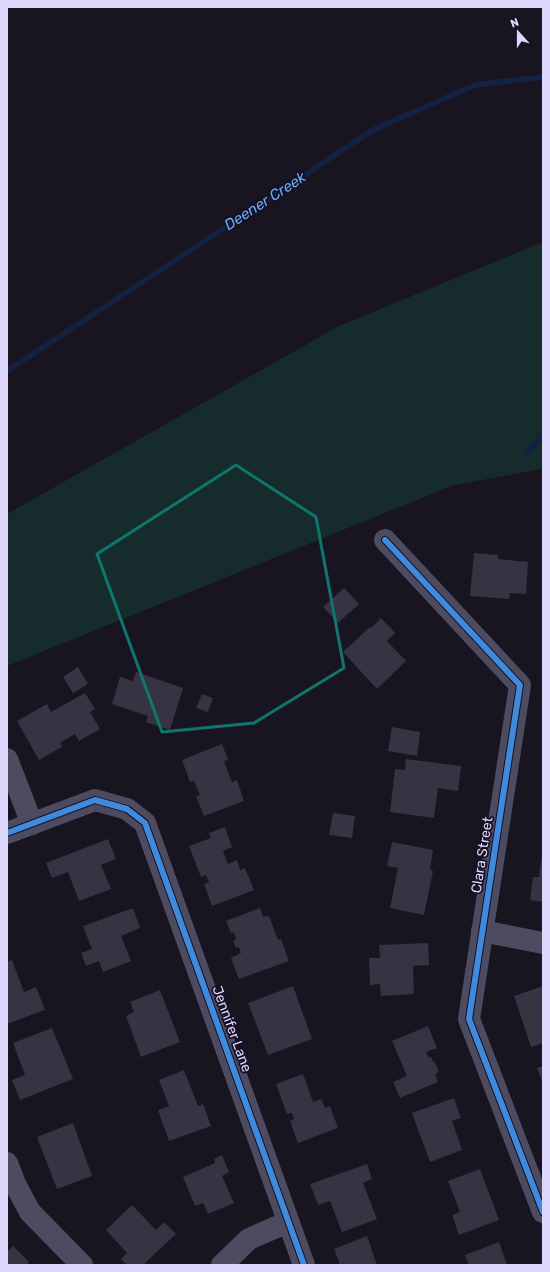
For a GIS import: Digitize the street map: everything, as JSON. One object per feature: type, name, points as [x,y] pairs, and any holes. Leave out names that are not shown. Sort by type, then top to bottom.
[{"type":"street","name":"Clara Street","points":[[385,540],[520,686],[469,1019],[543,1212]]},
{"type":"street","points":[[7,759],[32,824],[7,833]]},
{"type":"street","name":"Jennifer Lane","points":[[32,824],[95,800],[126,809],[146,824],[304,1265]]},
{"type":"street","points":[[482,931],[543,942]]},
{"type":"street","points":[[7,1163],[15,1184],[30,1212],[82,1265]]},
{"type":"street","points":[[222,1265],[249,1239],[288,1222]]},
{"type":"highlighted area","points":[[236,465],[316,517],[344,668],[254,723],[162,732],[97,554]]},
{"type":"green space","points":[[543,242],[543,468],[454,485],[7,666],[7,514],[339,326]]},
{"type":"building","points":[[474,553],[498,555],[498,559],[528,562],[526,594],[510,593],[509,599],[470,596]]},
{"type":"building","points":[[344,588],[359,604],[338,623],[323,607]]},
{"type":"building","points":[[381,618],[395,633],[387,641],[406,661],[377,689],[343,652]]},
{"type":"building","points":[[78,667],[88,684],[73,693],[63,677]]},
{"type":"building","points":[[136,672],[183,688],[170,730],[146,722],[148,716],[112,704],[120,677],[133,681]]},
{"type":"building","points":[[85,693],[95,709],[90,712],[100,729],[79,741],[75,734],[60,743],[62,747],[39,760],[17,721],[47,704],[51,712]]},
{"type":"building","points":[[202,694],[213,698],[208,712],[196,708]]},
{"type":"building","points":[[392,727],[420,732],[417,756],[388,751]]},
{"type":"building","points":[[222,744],[228,760],[224,761],[232,782],[237,780],[244,801],[204,816],[196,796],[200,795],[194,781],[190,782],[182,760]]},
{"type":"building","points":[[406,759],[461,766],[458,791],[438,788],[434,818],[390,812],[395,769],[405,770]]},
{"type":"building","points":[[333,813],[355,816],[352,838],[329,835]]},
{"type":"building","points":[[225,827],[232,847],[223,851],[228,864],[237,860],[240,870],[245,868],[254,890],[212,906],[204,884],[209,882],[206,875],[201,877],[189,846],[211,838],[209,833]]},
{"type":"building","points":[[108,839],[116,859],[101,865],[111,889],[79,901],[68,872],[52,878],[46,863]]},
{"type":"building","points":[[392,842],[433,850],[430,870],[433,871],[424,915],[390,908],[398,868],[387,866]]},
{"type":"building","points":[[542,854],[543,902],[530,900],[533,877],[539,877]]},
{"type":"building","points":[[133,908],[140,928],[121,936],[131,961],[103,972],[99,961],[86,966],[81,953],[92,949],[83,926]]},
{"type":"building","points":[[260,908],[263,917],[269,916],[278,940],[281,939],[289,961],[239,979],[231,958],[241,953],[239,947],[236,948],[233,941],[236,940],[234,932],[231,933],[226,921]]},
{"type":"building","points":[[428,943],[429,965],[413,966],[414,994],[381,996],[380,984],[370,985],[369,958],[380,958],[379,945]]},
{"type":"building","points":[[12,960],[24,992],[36,987],[45,1010],[7,1024],[7,962]]},
{"type":"building","points":[[293,986],[312,1039],[268,1055],[248,1003]]},
{"type":"building","points":[[543,986],[543,1043],[531,1047],[514,996]]},
{"type":"building","points":[[160,990],[180,1042],[141,1057],[126,1016],[134,1012],[130,1002]]},
{"type":"building","points":[[428,1026],[437,1048],[426,1052],[429,1058],[431,1057],[434,1063],[435,1062],[439,1072],[435,1074],[438,1082],[400,1098],[393,1082],[407,1076],[392,1041]]},
{"type":"building","points":[[52,1028],[73,1079],[20,1100],[12,1080],[25,1075],[13,1043]]},
{"type":"building","points":[[543,1066],[543,1083],[537,1068]]},
{"type":"building","points":[[184,1070],[198,1106],[203,1104],[211,1126],[169,1141],[158,1110],[169,1106],[159,1080]]},
{"type":"building","points":[[303,1074],[313,1102],[321,1099],[325,1108],[330,1106],[338,1128],[298,1143],[290,1121],[294,1119],[292,1113],[287,1114],[276,1084]]},
{"type":"building","points":[[454,1098],[461,1118],[452,1121],[462,1150],[430,1162],[412,1113]]},
{"type":"building","points":[[73,1123],[92,1176],[57,1189],[37,1137]]},
{"type":"building","points":[[222,1155],[229,1172],[222,1176],[234,1203],[208,1214],[203,1203],[195,1206],[183,1177],[215,1163],[214,1159]]},
{"type":"building","points":[[367,1164],[372,1179],[363,1183],[377,1219],[342,1232],[330,1201],[318,1205],[310,1184]]},
{"type":"building","points":[[480,1169],[499,1220],[459,1235],[452,1215],[460,1212],[448,1181]]},
{"type":"building","points":[[132,1205],[156,1230],[164,1222],[176,1234],[143,1265],[127,1265],[121,1259],[127,1253],[106,1230]]},
{"type":"building","points":[[367,1236],[377,1265],[344,1265],[344,1263],[340,1265],[334,1249]]},
{"type":"building","points":[[499,1242],[507,1265],[469,1265],[465,1255]]},
{"type":"building","points":[[13,1246],[29,1262],[26,1265],[7,1265],[7,1252]]},
{"type":"waterway","name":"Deener Creek","points":[[7,371],[373,130],[475,85],[543,77]]},
{"type":"waterway","points":[[527,453],[543,434]]},
{"type":"cycle path","points":[[385,540],[520,685],[469,1019],[543,1212]]},
{"type":"cycle path","points":[[7,833],[95,800],[127,809],[145,823],[304,1265]]}]
